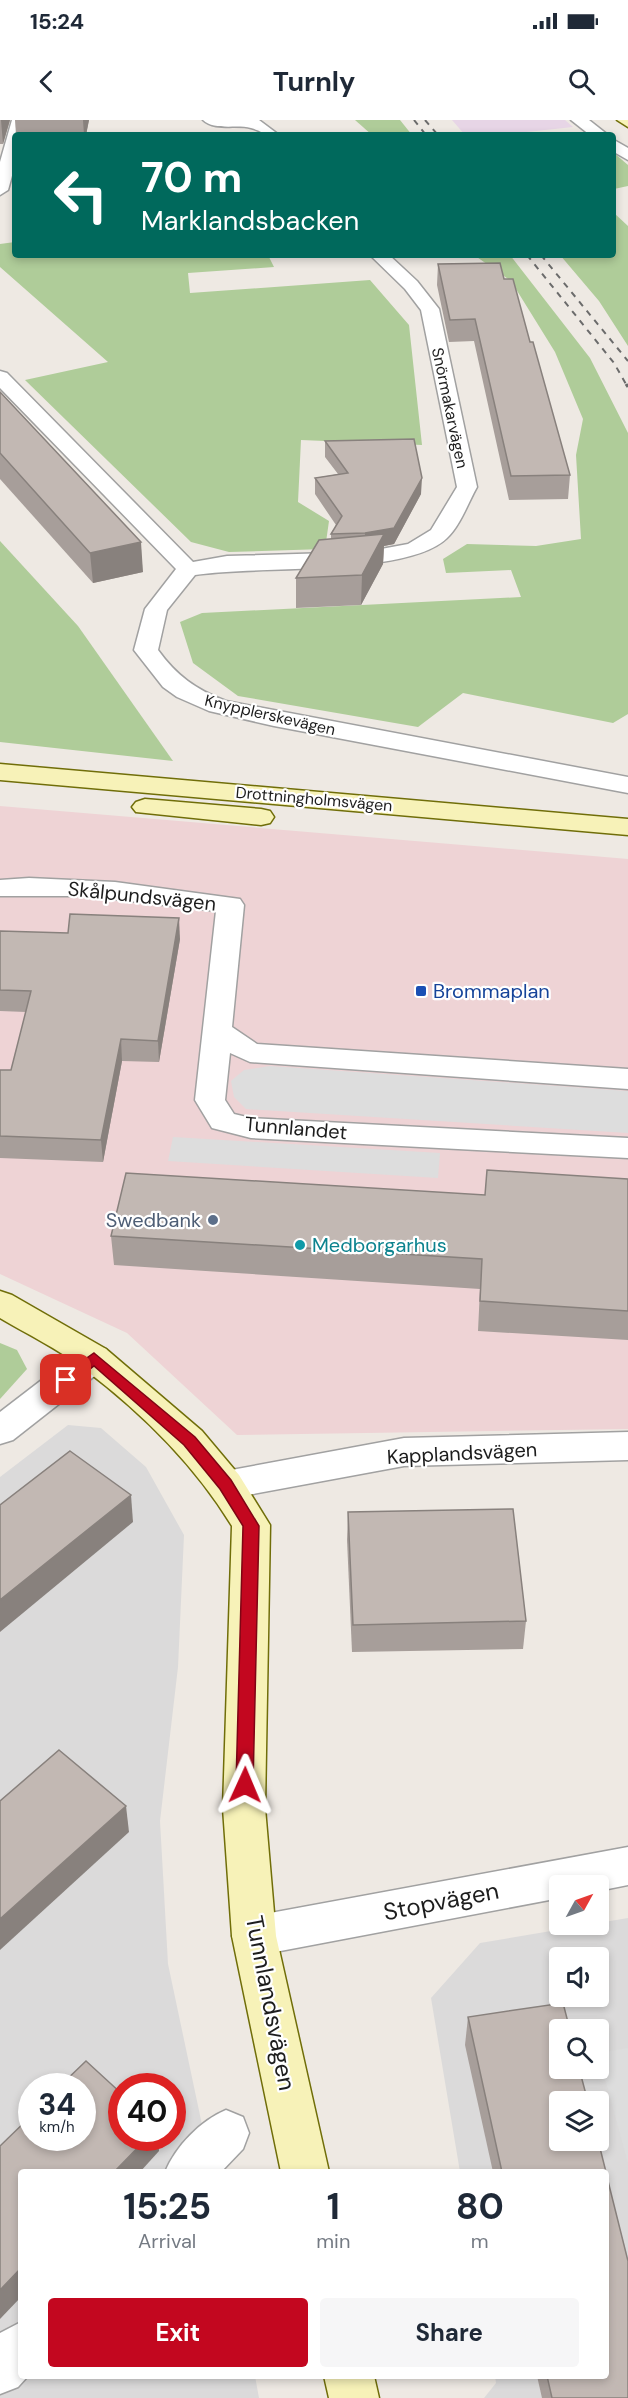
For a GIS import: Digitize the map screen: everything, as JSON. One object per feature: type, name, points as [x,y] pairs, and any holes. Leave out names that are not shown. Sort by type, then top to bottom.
[{"type":"main road","name":"Drottningholmsvägen","points":[[0,772],[628,827]]},
{"type":"main road","name":"Drottningholmsvägen","points":[[0,795],[628,847]]},
{"type":"main road","name":"Tunnlandsvägen","points":[[0,1303],[94,1358],[189,1441],[226,1485],[251,1526],[244,1808],[254,1936],[304,2169]]},
{"type":"main road","points":[[350,2379],[354,2398]]},
{"type":"street","points":[[211,120],[257,124],[267,132]]},
{"type":"street","points":[[579,120],[596,132]]},
{"type":"street","points":[[0,190],[4,182],[4,157],[12,138]]},
{"type":"street","name":"Snörmakarvägen","points":[[188,569],[227,563],[365,559],[414,549],[439,534],[467,487],[430,309],[411,285],[382,258]]},
{"type":"street","points":[[0,377],[188,569]]},
{"type":"street","name":"Knypplerskevägen","points":[[188,569],[156,609],[146,650],[158,669],[185,694],[220,707],[274,719],[628,785]]},
{"type":"street","name":"Skålpundsvägen","points":[[0,888],[22,886],[112,890],[230,905],[218,1031]]},
{"type":"street","points":[[218,1031],[250,1053],[628,1079]]},
{"type":"street","name":"Tunnlandet","points":[[218,1031],[210,1100],[223,1121],[251,1128],[628,1148]]},
{"type":"street","points":[[0,1431],[94,1358]]},
{"type":"street","name":"Kapplandsvägen","points":[[226,1485],[404,1452],[628,1446]]},
{"type":"street","name":"Stopvägen","points":[[254,1936],[628,1866]]},
{"type":"street","points":[[192,2169],[226,2133]]},
{"type":"street","points":[[0,2369],[18,2350]]},
{"type":"shaded area","points":[[452,120],[565,120],[573,127],[527,132],[462,132]]},
{"type":"shaded area","points":[[0,806],[628,859],[628,1429],[237,1435],[127,1333],[0,1274]]},
{"type":"shaded area","points":[[270,1066],[628,1091],[628,1133],[246,1109],[234,1097],[231,1081],[244,1070]]},
{"type":"shaded area","points":[[173,1137],[440,1153],[438,1178],[168,1161]]},
{"type":"shaded area","points":[[68,1425],[101,1428],[146,1467],[184,1535],[178,1667],[160,1821],[168,1964],[211,2169],[18,2169],[18,2379],[256,2379],[259,2398],[0,2398],[0,1477]]},
{"type":"shaded area","points":[[628,1918],[628,2398],[484,2398],[496,2383],[495,2379],[609,2379],[609,2169],[460,2169],[431,1998],[480,1943],[549,1931],[549,1935],[609,1935],[609,1921]]},
{"type":"shaded area","points":[[628,2048],[628,2163],[605,2079],[609,2079],[609,2051]]},
{"type":"green space","points":[[355,120],[400,120],[410,132],[369,132]]},
{"type":"green space","points":[[616,155],[628,165],[628,186],[616,189]]},
{"type":"green space","points":[[616,215],[628,226],[628,346],[599,301],[563,258],[616,258]]},
{"type":"green space","points":[[12,242],[12,258],[270,258],[274,267],[188,273],[190,293],[370,280],[409,325],[422,445],[301,440],[298,502],[329,521],[325,549],[229,552],[191,542],[25,380],[108,362],[0,267],[0,244]]},
{"type":"green space","points":[[478,258],[512,258],[590,358],[628,433],[628,714],[613,723],[463,693],[418,727],[238,696],[193,663],[180,622],[202,613],[521,597],[511,570],[446,573],[443,559],[467,544],[536,546],[581,539],[576,455],[583,419],[555,352],[511,281]]},
{"type":"green space","points":[[0,541],[78,626],[173,761],[0,742]]},
{"type":"green space","points":[[0,1343],[17,1350],[27,1369],[0,1399]]},
{"type":"building","points":[[500,263],[504,279],[513,279],[570,475],[511,476],[475,319],[450,320],[438,264]]},
{"type":"building","points":[[0,392],[141,542],[90,553],[0,453]]},
{"type":"building","points":[[414,439],[422,478],[394,528],[365,533],[331,534],[342,516],[315,478],[348,473],[325,441]]},
{"type":"building","points":[[384,534],[362,575],[296,578],[319,540]]},
{"type":"building","points":[[70,914],[179,918],[158,1041],[121,1039],[101,1140],[0,1136],[0,1070],[11,1070],[31,991],[0,990],[0,931],[68,933]]},
{"type":"building","points":[[487,1170],[628,1179],[628,1311],[480,1301],[482,1259],[111,1236],[126,1173],[485,1195]]},
{"type":"building","points":[[70,1451],[131,1495],[0,1600],[0,1505]]},
{"type":"building","points":[[513,1509],[526,1621],[353,1625],[348,1512]]},
{"type":"building","points":[[59,1750],[126,1806],[0,1919],[0,1801]]},
{"type":"building","points":[[549,2005],[549,2007],[564,2007],[567,2019],[549,2019],[549,2079],[582,2079],[585,2091],[549,2091],[549,2151],[601,2151],[605,2169],[501,2169],[468,2017]]},
{"type":"building","points":[[86,2061],[108,2081],[108,2151],[134,2151],[117,2169],[18,2169],[18,2271],[0,2290],[0,2146],[18,2129],[18,2151],[96,2151],[96,2073],[74,2073]]},
{"type":"building","points":[[609,2185],[628,2261],[628,2398],[552,2398],[548,2379],[609,2379]]},
{"type":"railway","points":[[414,120],[424,132]]},
{"type":"railway","points":[[425,120],[435,132]]},
{"type":"railway","points":[[529,258],[614,363],[627,386]]},
{"type":"railway","points":[[543,258],[628,361]]},
{"type":"place","name":"Brommaplan","points":[[421,991]]},
{"type":"place","name":"Swedbank","points":[[213,1220]]},
{"type":"place","name":"Medborgarhus","points":[[300,1245]]},
{"type":"route","points":[[66,1380],[94,1358],[189,1441],[226,1485],[251,1526],[245,1785]]}]
